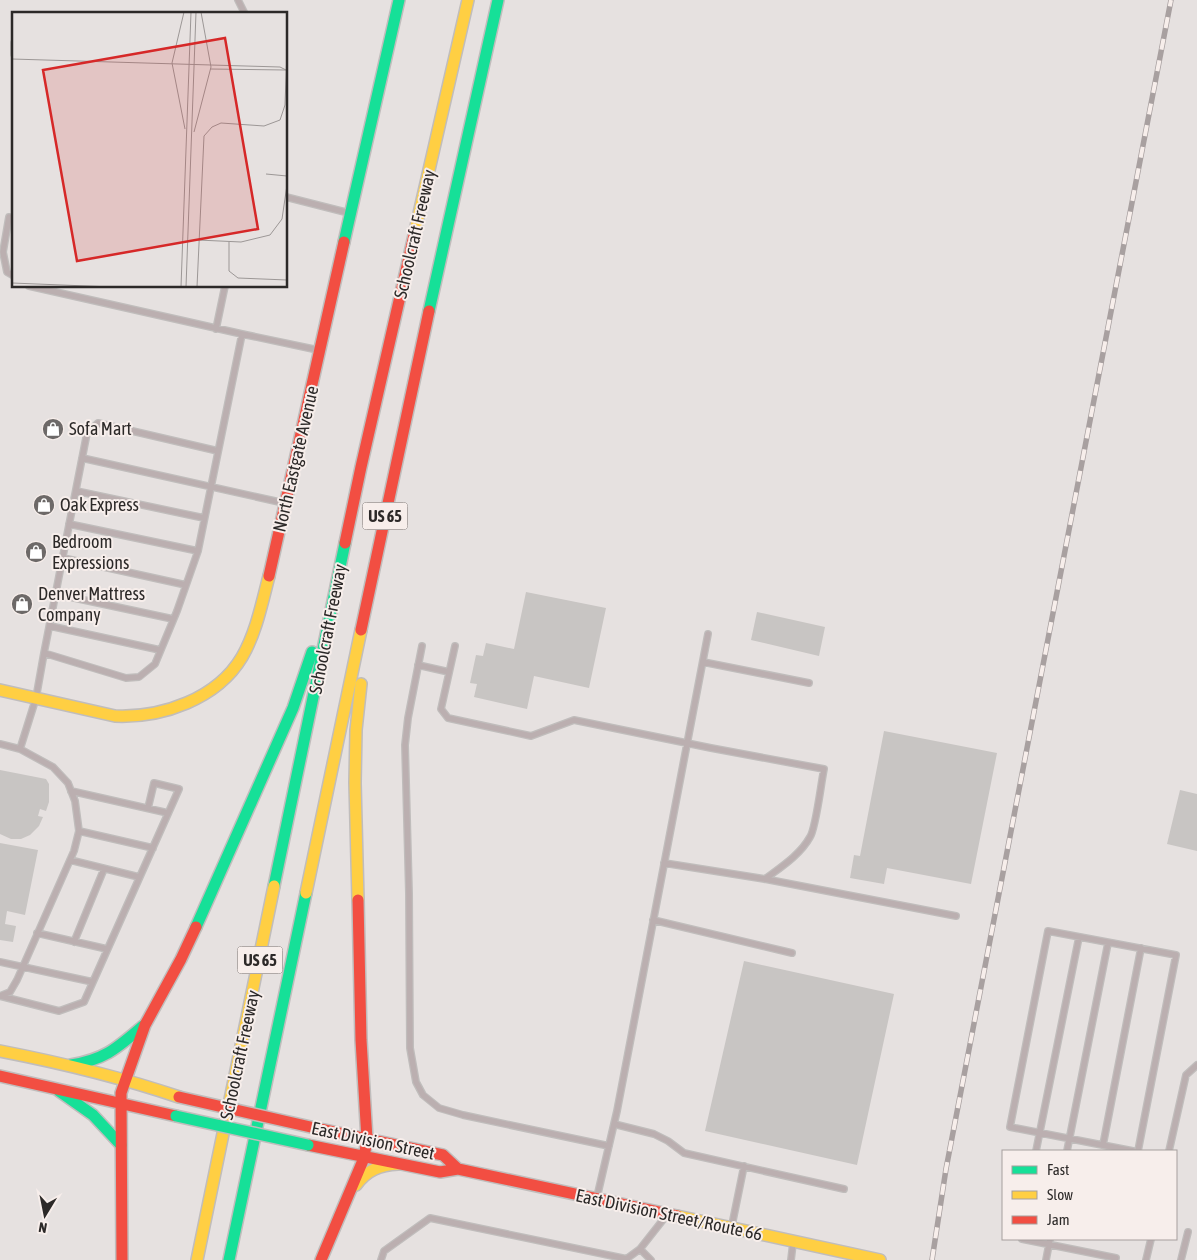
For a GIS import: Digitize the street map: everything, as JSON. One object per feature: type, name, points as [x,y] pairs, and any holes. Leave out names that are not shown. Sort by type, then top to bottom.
[{"type":"main road","name":"North Eastgate Avenue","points":[[0,690],[116,717],[144,715],[179,707],[207,692],[229,673],[241,659],[267,583],[399,0]]},
{"type":"main road","name":"Schoolcraft Freeway","points":[[197,1260],[361,467],[468,0]]},
{"type":"main road","name":"Schoolcraft Freeway","points":[[228,1260],[394,472],[498,0]]},
{"type":"main road","points":[[122,1260],[120,1104],[125,1078],[145,1025],[181,959],[292,708],[313,647],[361,467]]},
{"type":"main road","points":[[321,1260],[364,1158],[367,1139],[361,1040],[355,757],[362,678],[394,472]]},
{"type":"main road","points":[[71,1065],[90,1062],[110,1053],[145,1025]]},
{"type":"main road","points":[[3,1052],[125,1078]]},
{"type":"main road","points":[[3,1077],[120,1104]]},
{"type":"main road","name":"East Division Street","points":[[125,1078],[179,1097],[443,1156],[458,1169]]},
{"type":"main road","points":[[59,1090],[79,1101],[94,1113],[121,1145]]},
{"type":"main road","name":"East Division Street","points":[[120,1104],[364,1158],[440,1172],[458,1169]]},
{"type":"main road","points":[[348,1197],[360,1179],[368,1172],[384,1165],[398,1164]]},
{"type":"main road","name":"East Division Street/Route 66","points":[[458,1169],[880,1260]]},
{"type":"lane","points":[[238,0],[244,12]]},
{"type":"lane","points":[[288,197],[351,213]]},
{"type":"lane","points":[[9,217],[3,252],[8,272],[12,275]]},
{"type":"lane","points":[[38,288],[216,329],[320,350]]},
{"type":"lane","points":[[216,329],[225,288]]},
{"type":"lane","points":[[44,653],[126,678],[139,677],[154,664],[198,551],[242,334]]},
{"type":"lane","points":[[20,748],[36,698],[87,433],[98,423],[218,451]]},
{"type":"lane","points":[[82,458],[286,503]]},
{"type":"lane","points":[[76,490],[204,518]]},
{"type":"lane","points":[[69,524],[198,551]]},
{"type":"lane","points":[[63,558],[186,585]]},
{"type":"lane","points":[[56,594],[173,619]]},
{"type":"lane","points":[[50,626],[160,650]]},
{"type":"lane","points":[[597,1200],[614,1124],[708,634]]},
{"type":"lane","points":[[422,646],[408,718],[405,745],[409,883],[410,1048],[416,1082],[423,1095],[439,1108],[463,1115],[609,1146]]},
{"type":"lane","points":[[455,646],[441,709],[448,718],[530,736],[574,720],[824,769],[812,836],[784,865],[765,879]]},
{"type":"lane","points":[[702,662],[809,683]]},
{"type":"lane","points":[[418,665],[449,672]]},
{"type":"lane","points":[[0,744],[20,748],[53,767],[68,784],[71,791],[75,801],[79,830],[74,851],[22,967],[10,992],[0,996]]},
{"type":"lane","points":[[0,996],[59,1011],[84,1002],[178,790],[154,783],[148,808]]},
{"type":"lane","points":[[71,791],[168,812]]},
{"type":"lane","points":[[79,830],[153,848]]},
{"type":"lane","points":[[70,860],[140,878]]},
{"type":"lane","points":[[664,863],[765,879],[956,916]]},
{"type":"lane","points":[[74,942],[104,868]]},
{"type":"lane","points":[[653,920],[792,953]]},
{"type":"lane","points":[[1128,1150],[1010,1127],[1048,931],[1176,954],[1138,1150]]},
{"type":"lane","points":[[37,933],[107,950]]},
{"type":"lane","points":[[1036,1150],[1079,937]]},
{"type":"lane","points":[[1067,1150],[1108,943]]},
{"type":"lane","points":[[1103,1145],[1141,948]]},
{"type":"lane","points":[[0,962],[93,982]]},
{"type":"lane","points":[[1169,1150],[1186,1075],[1197,1065]]},
{"type":"lane","points":[[614,1124],[654,1134],[668,1141],[684,1153],[844,1189]]},
{"type":"lane","points":[[731,1227],[744,1166]]},
{"type":"lane","points":[[381,1260],[384,1252],[430,1218],[626,1260],[640,1249],[668,1214]]},
{"type":"lane","points":[[1182,1260],[1188,1232]]},
{"type":"lane","points":[[1031,1240],[1049,1242],[1116,1258]]},
{"type":"lane","points":[[1146,1260],[1150,1240]]},
{"type":"lane","points":[[791,1260],[794,1241]]},
{"type":"lane","points":[[1046,1260],[1049,1242]]},
{"type":"lane","points":[[640,1249],[651,1260]]},
{"type":"building","points":[[526,592],[606,608],[589,688],[534,676],[527,709],[474,697],[477,684],[470,683],[476,655],[483,656],[486,643],[514,649]]},
{"type":"building","points":[[757,612],[825,627],[819,656],[751,640]]},
{"type":"building","points":[[884,731],[997,753],[971,884],[887,868],[884,884],[850,878],[854,855],[860,856]]},
{"type":"building","points":[[0,770],[46,779],[49,784],[49,802],[46,811],[40,809],[38,816],[43,817],[39,826],[30,835],[21,839],[11,839],[0,834]]},
{"type":"building","points":[[1180,790],[1197,794],[1197,851],[1167,844]]},
{"type":"building","points":[[0,843],[38,850],[25,915],[7,911],[5,924],[16,926],[13,942],[0,940]]},
{"type":"building","points":[[744,961],[894,994],[857,1165],[705,1131]]},
{"type":"railway","points":[[932,1260],[946,1169],[1171,0]]},
{"type":"traffic: fast","points":[[344,242],[399,0]]},
{"type":"traffic: fast","points":[[429,311],[498,0]]},
{"type":"traffic: fast","points":[[274,886],[345,543]]},
{"type":"traffic: fast","points":[[196,927],[293,708],[312,652]]},
{"type":"traffic: fast","points":[[229,1260],[306,893]]},
{"type":"traffic: fast","points":[[71,1065],[83,1063],[110,1052],[143,1026]]},
{"type":"traffic: fast","points":[[59,1091],[93,1115],[121,1145]]},
{"type":"traffic: fast","points":[[176,1116],[308,1145]]},
{"type":"traffic: slow","points":[[415,231],[468,0]]},
{"type":"traffic: slow","points":[[0,690],[115,716],[151,714],[187,703],[203,695],[218,684],[231,672],[242,657],[255,628],[269,576]]},
{"type":"traffic: slow","points":[[306,893],[361,630]]},
{"type":"traffic: slow","points":[[358,900],[355,783],[356,730],[361,684]]},
{"type":"traffic: slow","points":[[197,1260],[274,886]]},
{"type":"traffic: slow","points":[[0,1051],[91,1071],[179,1097]]},
{"type":"traffic: slow","points":[[356,1185],[374,1169],[398,1164]]},
{"type":"traffic: slow","points":[[677,1216],[880,1260]]},
{"type":"traffic: jam","points":[[345,543],[415,231]]},
{"type":"traffic: jam","points":[[269,576],[344,242]]},
{"type":"traffic: jam","points":[[361,630],[429,311]]},
{"type":"traffic: jam","points":[[321,1260],[364,1158],[367,1139],[361,1040],[358,900]]},
{"type":"traffic: jam","points":[[122,1260],[121,1093],[145,1025],[196,927]]},
{"type":"traffic: jam","points":[[0,1076],[176,1116]]},
{"type":"traffic: jam","points":[[179,1097],[315,1128]]},
{"type":"traffic: jam","points":[[315,1128],[443,1155],[458,1169]]},
{"type":"traffic: jam","points":[[308,1145],[440,1172],[458,1169],[677,1216]]},
{"type":"place","name":"Sofa Mart","points":[[53,429]]},
{"type":"place","name":"Oak Express","points":[[44,505]]},
{"type":"place","name":"Bedroom Expressions","points":[[36,552]]},
{"type":"place","name":"Denver Mattress Company","points":[[22,604]]}]
